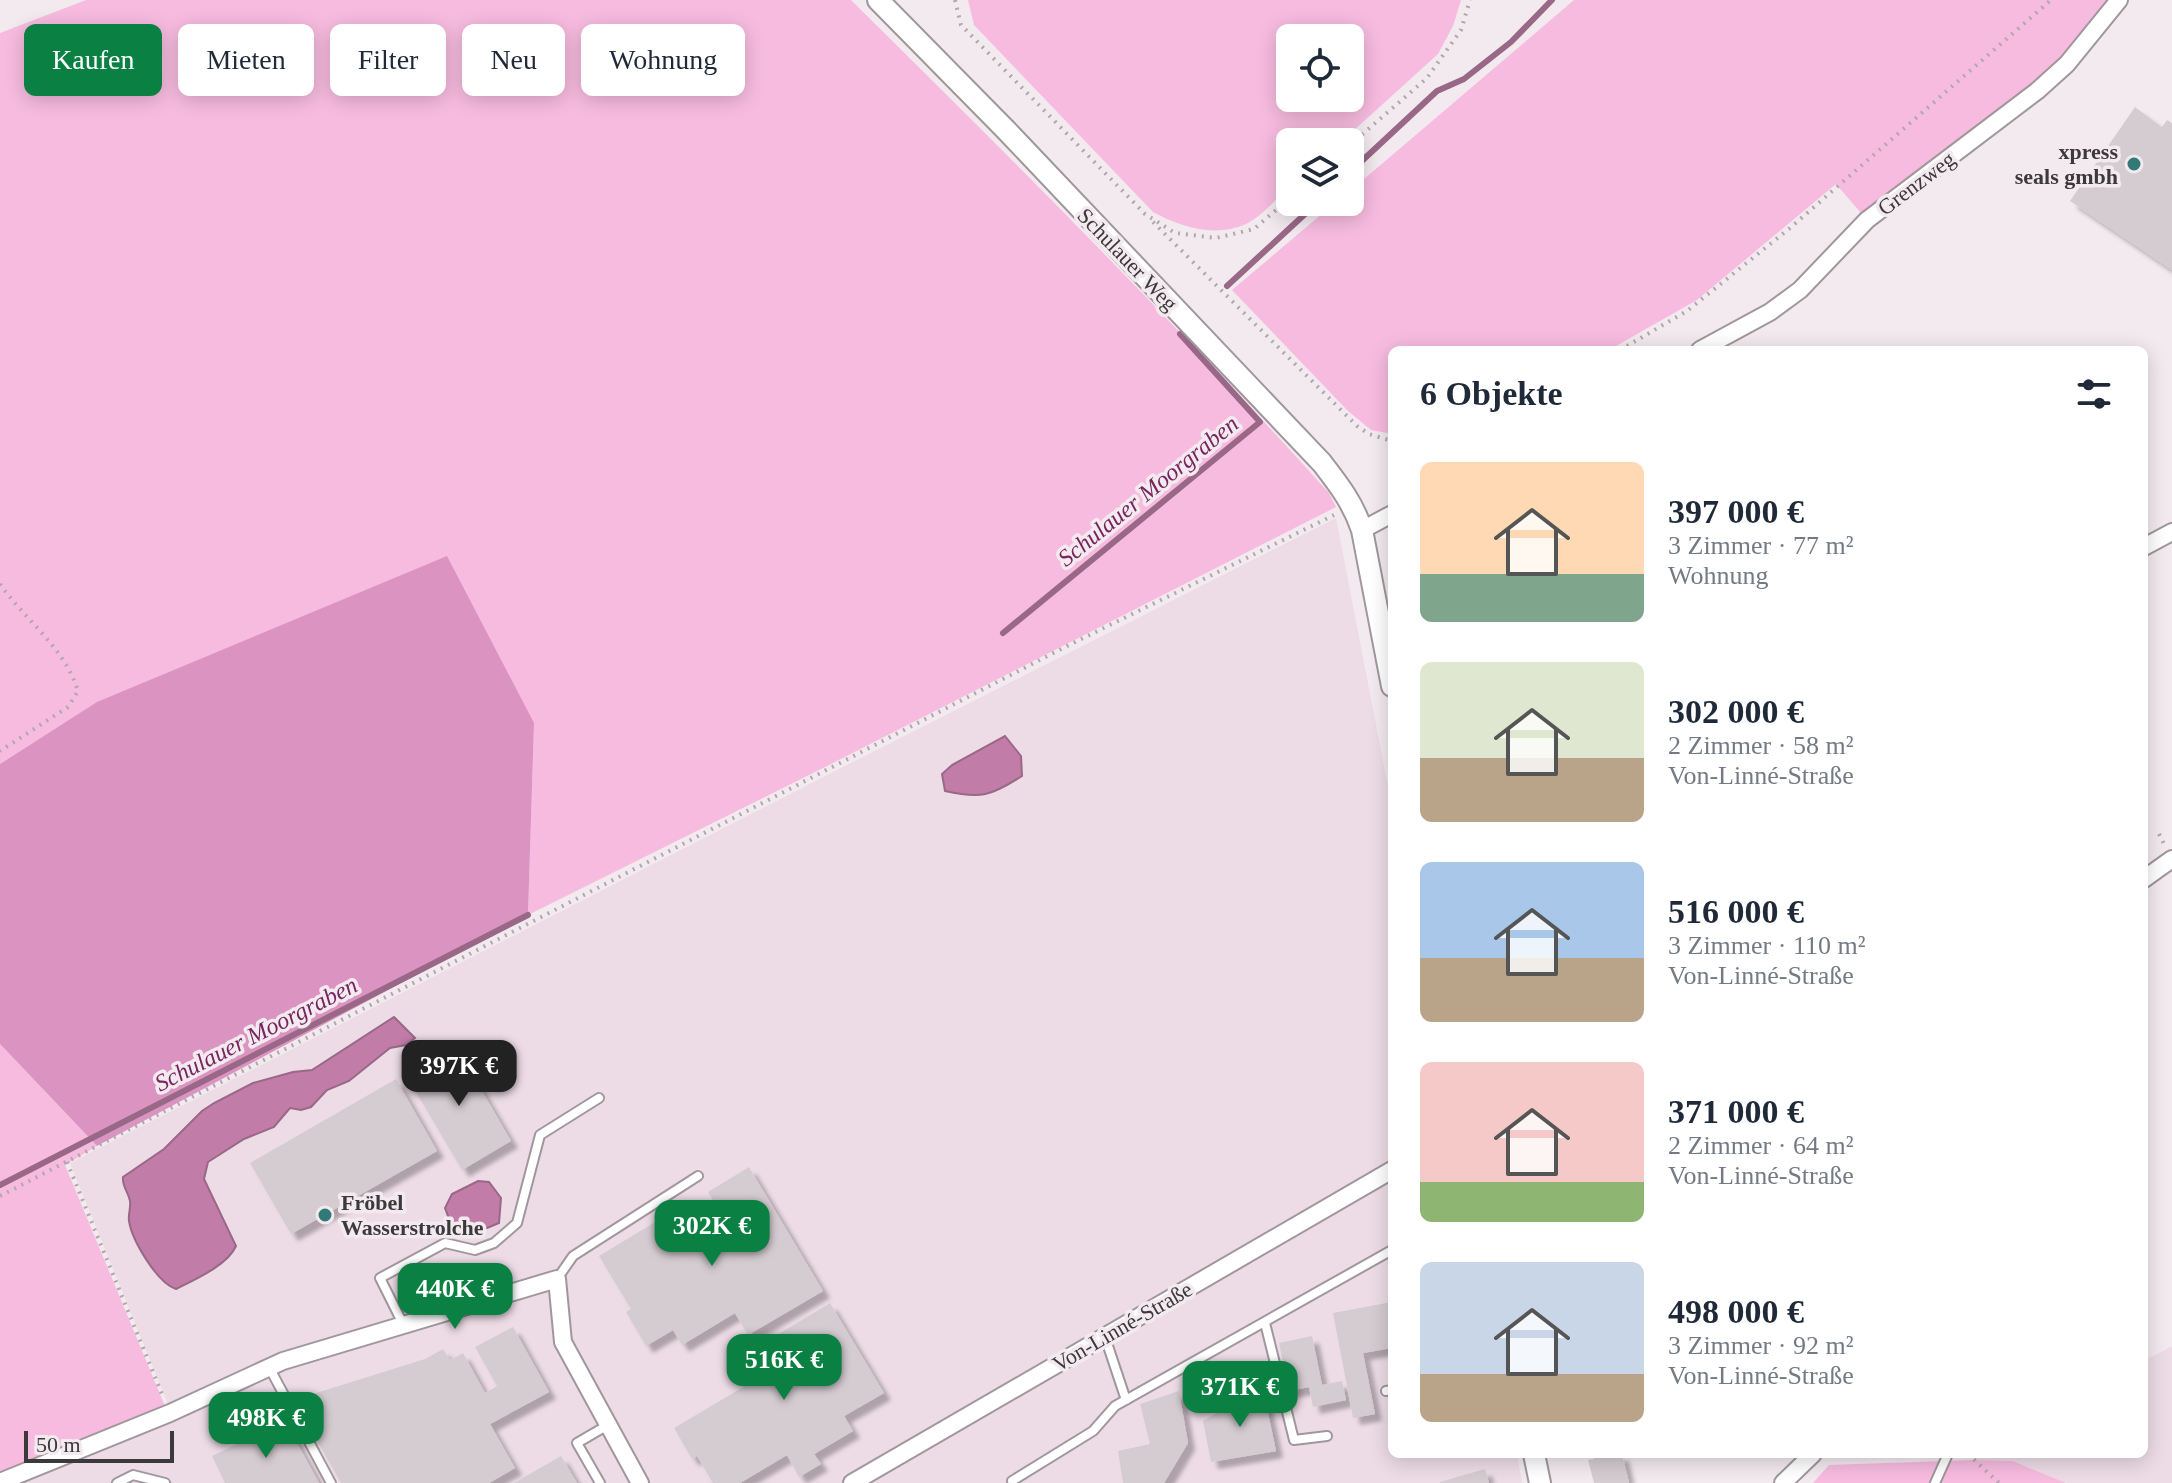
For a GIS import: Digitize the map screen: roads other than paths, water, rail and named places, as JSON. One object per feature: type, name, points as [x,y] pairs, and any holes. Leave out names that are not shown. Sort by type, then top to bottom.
[{"type":"street","name":"Schulauer Weg","points":[[878,0],[1322,463],[1354,507],[1362,530],[1388,665]]},
{"type":"street","name":"Grenzweg","points":[[1707,346],[1770,312],[1800,290],[1867,220],[2037,91],[2067,64],[2119,0]]},
{"type":"street","points":[[1362,530],[1388,516]]},
{"type":"street","points":[[2148,545],[2172,532]]},
{"type":"street","points":[[2148,876],[2172,859]]},
{"type":"street","name":"Von-Linné-Straße","points":[[852,1483],[1388,1172]]},
{"type":"street","points":[[0,1482],[170,1413],[269,1367],[557,1279],[563,1342],[640,1483]]},
{"type":"street","points":[[1535,1458],[1540,1483]]},
{"type":"street","points":[[1783,1483],[1809,1458]]},
{"type":"lane","points":[[403,1325],[380,1278],[445,1243],[475,1250],[494,1243],[517,1223],[540,1135],[599,1098]]},
{"type":"lane","points":[[557,1279],[573,1256],[698,1176]]},
{"type":"lane","points":[[1012,1481],[1093,1431],[1115,1406],[1388,1252]]},
{"type":"lane","points":[[1265,1323],[1294,1440],[1327,1436]]},
{"type":"lane","points":[[1105,1336],[1126,1400]]},
{"type":"lane","points":[[269,1367],[331,1483]]},
{"type":"lane","points":[[600,1483],[577,1443],[608,1425]]},
{"type":"lane","points":[[1935,1483],[1946,1458]]},
{"type":"lane","points":[[117,1483],[133,1475],[165,1483]]},
{"type":"waterway","name":"Schulauer Moorgraben","points":[[1364,159],[1437,91],[1464,79],[1511,42],[1552,0]]},
{"type":"waterway","name":"Schulauer Moorgraben","points":[[1227,286],[1303,216]]},
{"type":"waterway","name":"Schulauer Moorgraben","points":[[1003,633],[1260,422],[1180,334]]},
{"type":"waterway","name":"Schulauer Moorgraben","points":[[0,1185],[528,915]]},
{"type":"place","name":"xpress seals gmbh","points":[[2134,164]]},
{"type":"place","name":"Fröbel Wasserstrolche","points":[[325,1215]]}]
